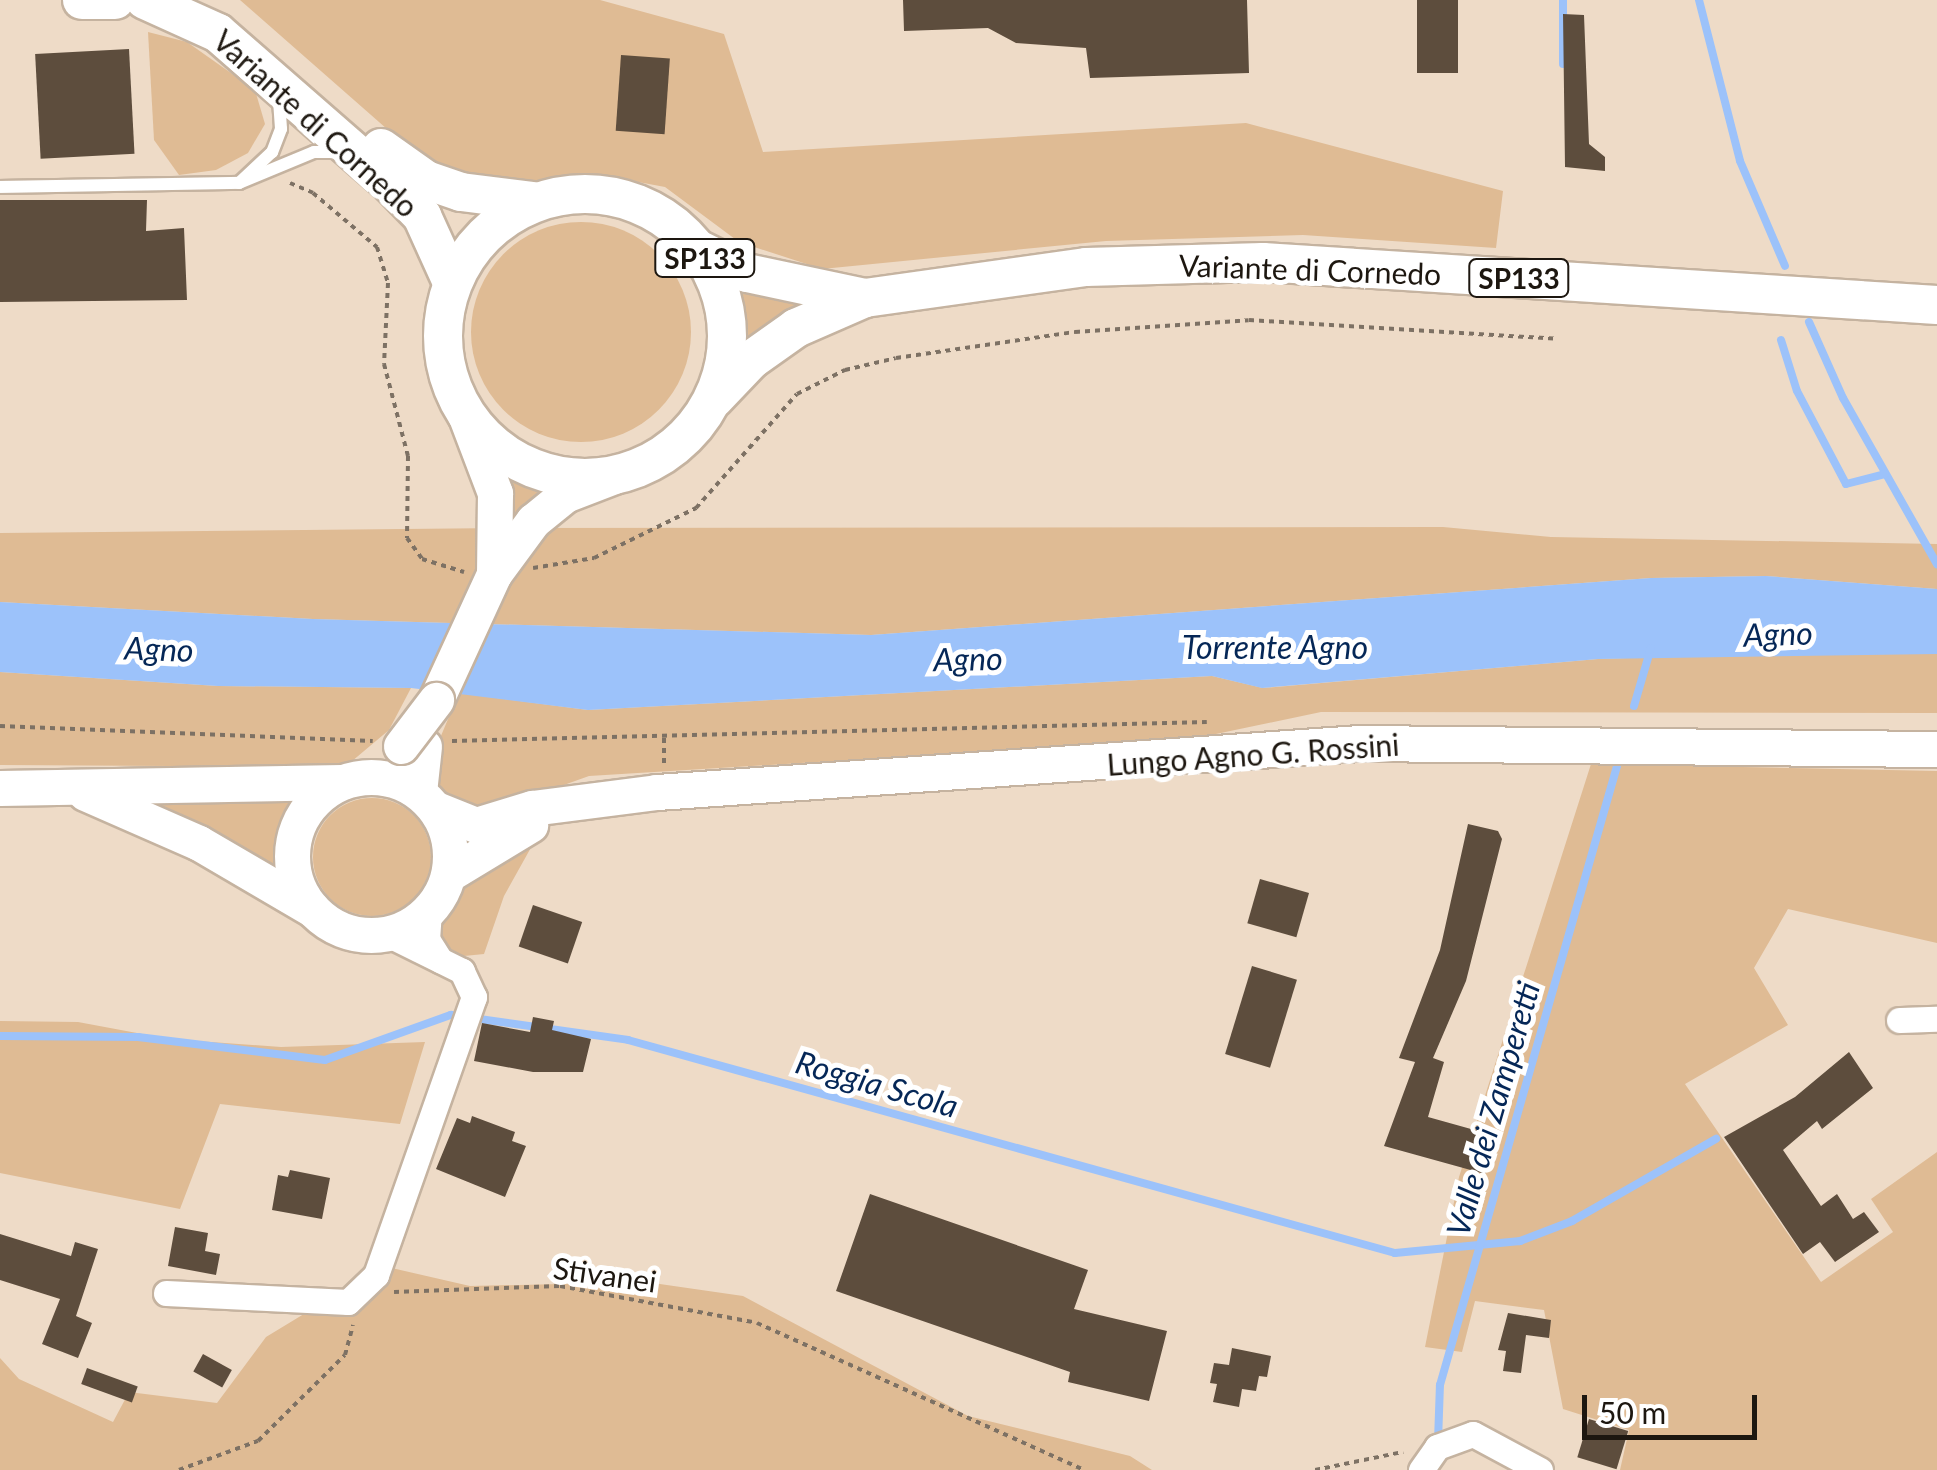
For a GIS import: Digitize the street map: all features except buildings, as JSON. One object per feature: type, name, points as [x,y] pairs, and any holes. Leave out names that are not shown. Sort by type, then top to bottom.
[{"type":"main road","points":[[82,0],[116,0]]},
{"type":"main road","name":"Variante di Cornedo","points":[[145,0],[198,20],[353,152],[422,216],[452,282]]},
{"type":"main road","name":"Variante di Cornedo","points":[[213,0],[400,164],[461,192],[535,201]]},
{"type":"main road","name":"SP133","points":[[714,400],[726,362],[728,324],[720,285],[702,251],[668,218],[627,198],[581,192],[535,201],[486,234],[452,282],[442,326],[447,372],[465,414],[493,445],[530,468],[571,478],[614,476],[654,461],[689,434],[714,400],[796,328],[865,298]]},
{"type":"main road","name":"SP133","points":[[702,251],[747,273],[865,298]]},
{"type":"main road","name":"Variante di Cornedo","points":[[865,298],[1086,266],[1263,262],[1937,304]]},
{"type":"main road","points":[[465,414],[495,493],[499,571]]},
{"type":"main road","points":[[312,909],[292,862],[294,836],[305,812],[401,744],[436,700],[499,571],[532,521],[565,495],[614,476]]},
{"type":"main road","name":"Lungo Agno G. Rossini","points":[[0,788],[354,779],[428,800],[476,825],[571,803],[1360,743],[1937,749]]},
{"type":"main road","points":[[387,934],[429,911],[449,874],[451,851],[401,744]]},
{"type":"main road","name":"Lungo Agno G. Rossini","points":[[75,788],[198,843],[312,909],[333,926],[387,934]]},
{"type":"main road","name":"Lungo Agno G. Rossini","points":[[449,874],[571,803]]},
{"type":"street","points":[[429,911],[427,939],[440,960]]},
{"type":"street","points":[[166,1293],[348,1302],[376,1275],[474,997],[462,971],[387,934]]},
{"type":"street","points":[[1900,1020],[1937,1020]]},
{"type":"street","points":[[1422,1470],[1437,1447],[1474,1434],[1540,1470]]},
{"type":"lane","points":[[239,183],[261,168],[281,129],[275,83]]},
{"type":"lane","points":[[0,187],[239,183],[314,152],[353,152]]},
{"type":"path","points":[[268,173],[313,192],[376,247],[388,283],[384,364],[408,456],[407,538],[422,559],[456,572],[499,571],[594,558],[681,517],[736,467],[798,394],[845,370],[896,358],[1075,332],[1249,320],[1557,339]]},
{"type":"path","points":[[0,726],[401,744]]},
{"type":"path","points":[[664,738],[664,777]]},
{"type":"path","name":"Stivanei","points":[[362,1289],[560,1286],[757,1323],[1084,1470]]},
{"type":"path","points":[[180,1470],[258,1441],[314,1386],[345,1354],[362,1289]]},
{"type":"path","points":[[1315,1470],[1437,1447]]},
{"type":"shaded area","points":[[240,0],[600,0],[724,34],[763,152],[1246,123],[1503,191],[1496,248],[1303,235],[1106,241],[822,269],[739,242],[665,187],[590,173],[534,181],[470,177],[420,158]]},
{"type":"shaded area","points":[[148,32],[187,42],[255,90],[265,124],[248,153],[216,170],[179,175],[154,140]]},
{"type":"shaded area","points":[[581,222],[623,230],[659,254],[683,290],[691,332],[683,374],[659,410],[623,434],[581,442],[539,434],[503,410],[479,374],[471,332],[479,290],[503,254],[539,230]]},
{"type":"shaded area","points":[[730,274],[824,298],[743,346],[744,309]]},
{"type":"shaded area","points":[[498,468],[550,487],[515,528],[1443,527],[1551,537],[1937,544],[1937,589],[1766,576],[1651,578],[871,635],[313,619],[0,602],[0,533],[503,528]]},
{"type":"shaded area","points":[[1842,651],[1937,654],[1937,713],[1321,712],[1192,739],[589,776],[491,811],[456,806],[433,783],[435,750],[459,693],[588,710],[1212,676],[1263,688],[1598,659]]},
{"type":"shaded area","points":[[0,672],[218,686],[411,688],[389,730],[345,767],[0,765]]},
{"type":"shaded area","points":[[1591,764],[1937,771],[1937,943],[1788,909],[1754,968],[1788,1025],[1685,1084],[1821,1282],[1893,1232],[1871,1199],[1937,1152],[1937,1470],[1620,1470],[1629,1430],[1563,1409],[1544,1310],[1475,1301],[1462,1352],[1425,1347],[1459,1177]]},
{"type":"shaded area","points":[[115,793],[297,793],[277,834],[275,874]]},
{"type":"shaded area","points":[[372,798],[395,802],[414,815],[427,834],[431,857],[427,880],[414,899],[395,912],[372,916],[349,912],[330,899],[317,880],[313,857],[317,834],[330,815],[349,802]]},
{"type":"shaded area","points":[[538,835],[504,896],[484,954],[454,957],[436,931],[444,911],[481,869]]},
{"type":"shaded area","points":[[0,1021],[78,1022],[169,1039],[281,1047],[425,1042],[400,1124],[220,1104],[180,1209],[0,1173]]},
{"type":"shaded area","points":[[383,1266],[470,1286],[646,1282],[743,1296],[968,1416],[1130,1456],[1152,1470],[0,1470],[0,1358],[19,1379],[113,1422],[129,1392],[217,1403],[266,1337]]},
{"type":"water","name":"Torrente Agno","points":[[1766,576],[1937,589],[1937,654],[1598,659],[1262,688],[1212,676],[588,710],[411,688],[218,686],[0,672],[0,602],[313,619],[871,635],[1651,578]]},
{"type":"waterway","points":[[1563,0],[1563,64]]},
{"type":"waterway","points":[[1699,0],[1740,161],[1785,266]]},
{"type":"waterway","points":[[1809,322],[1843,398],[1937,564]]},
{"type":"waterway","points":[[1781,340],[1797,391],[1846,484],[1885,474]]},
{"type":"waterway","name":"Valle dei Zamperetti","points":[[1634,706],[1651,648]]},
{"type":"waterway","name":"Valle dei Zamperetti","points":[[1438,1441],[1440,1385],[1617,766]]},
{"type":"waterway","name":"Roggia Scola","points":[[0,1036],[138,1037],[325,1060],[451,1015],[628,1040],[1395,1253],[1520,1241],[1572,1221],[1716,1139]]},
{"type":"water label","name":"Agno","points":[[1778,634]]},
{"type":"water label","name":"Agno","points":[[159,649]]},
{"type":"water label","name":"Agno","points":[[968,659]]}]
